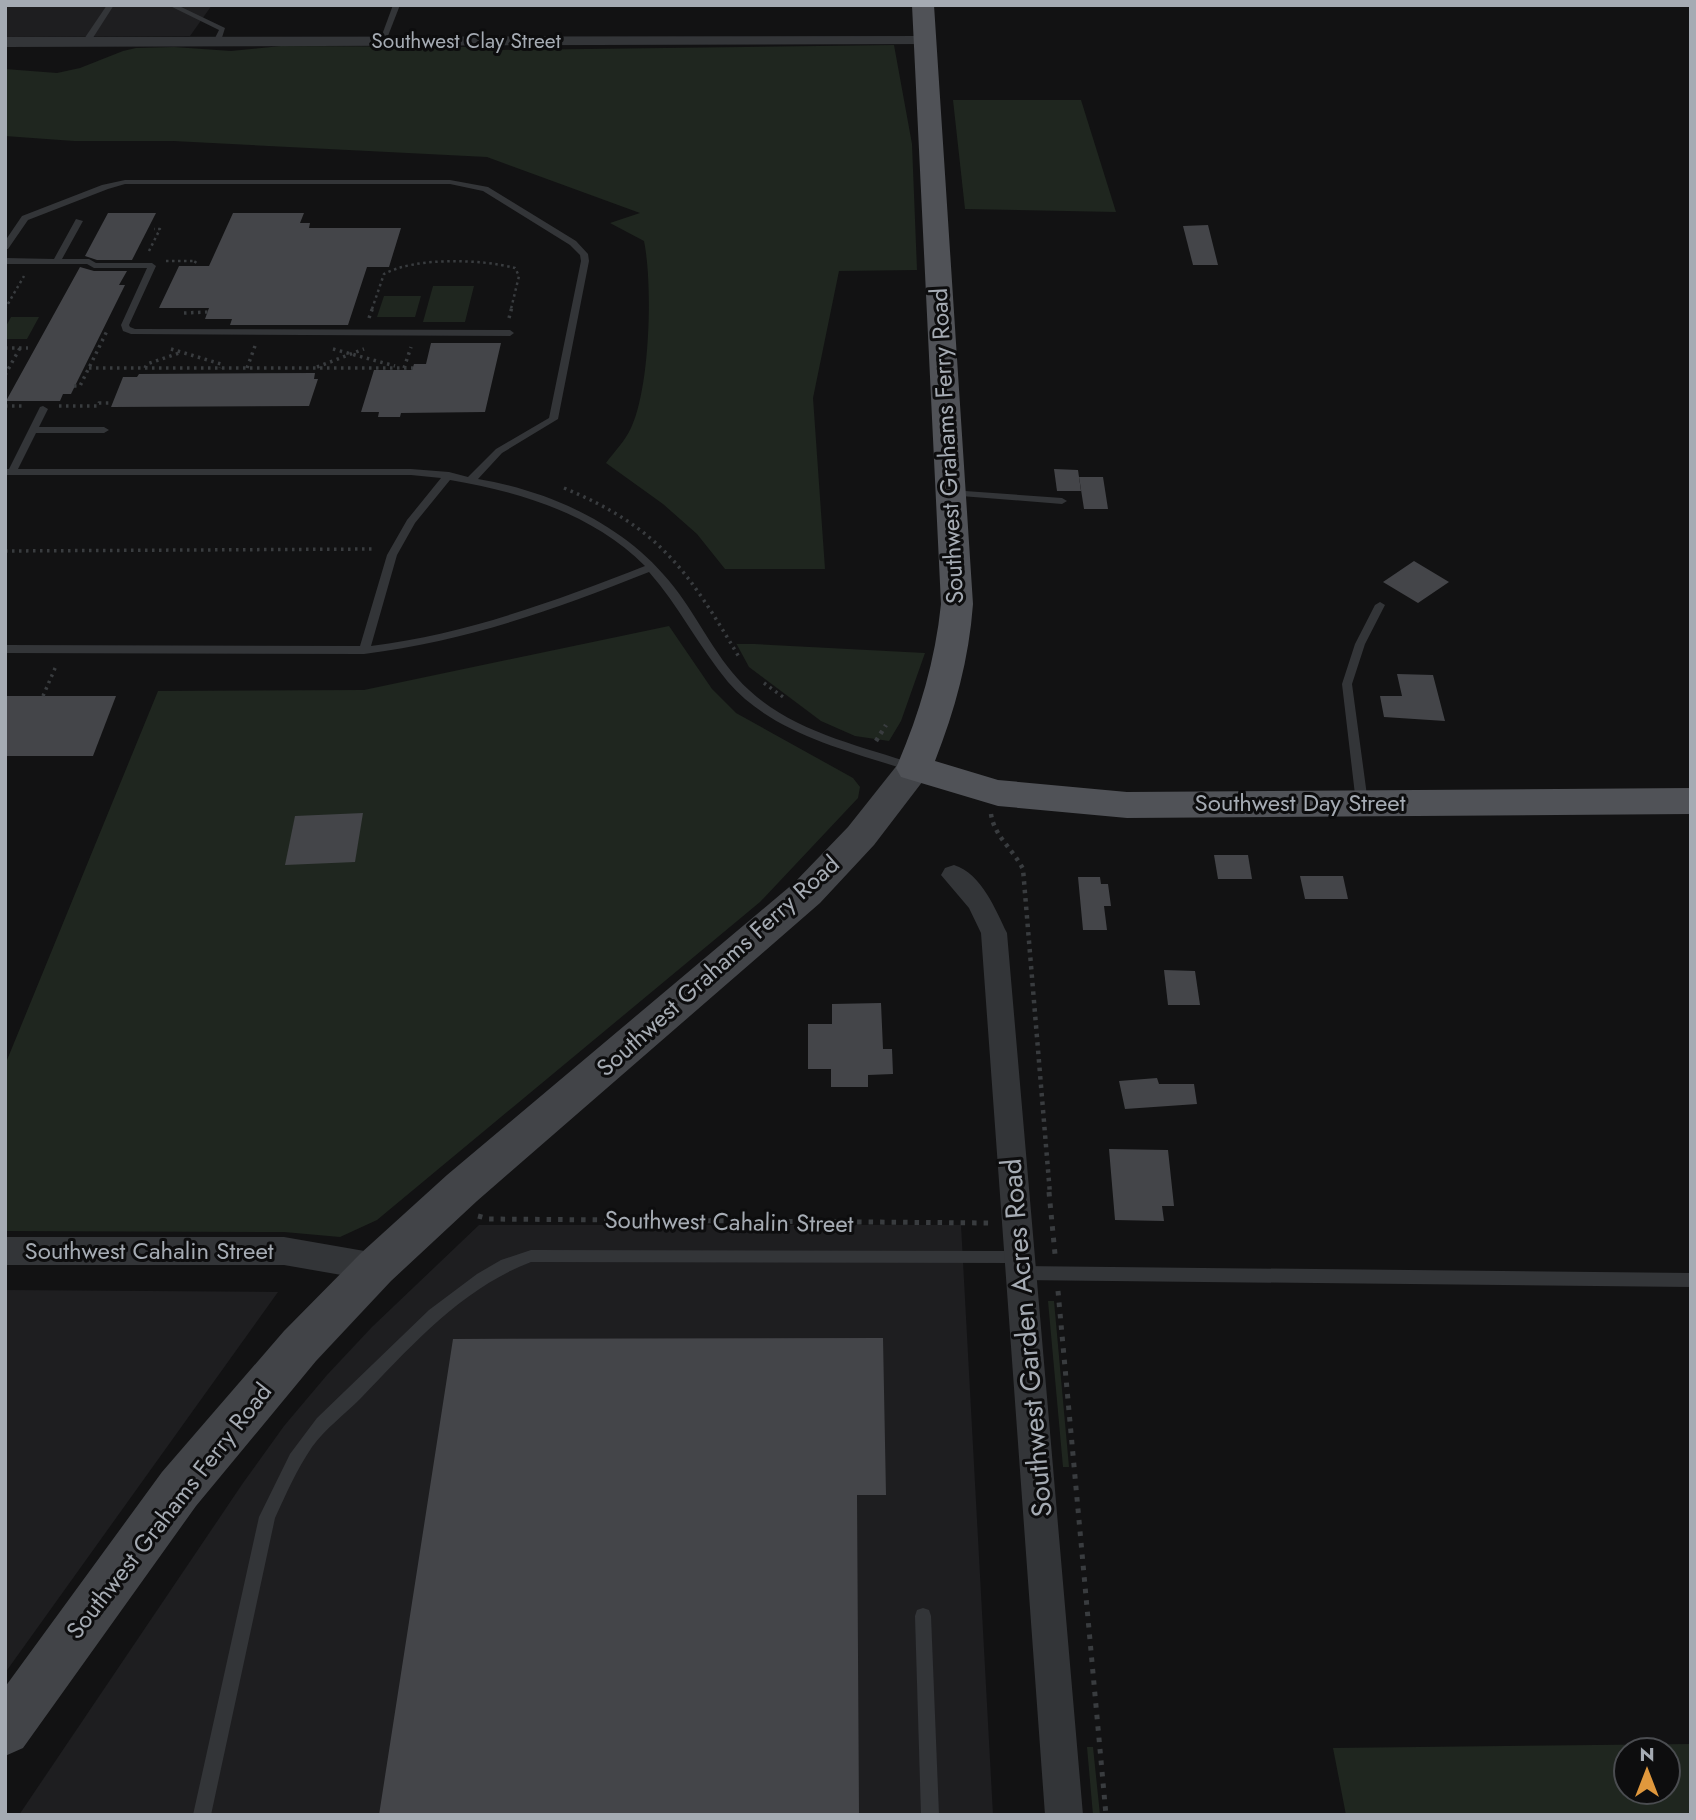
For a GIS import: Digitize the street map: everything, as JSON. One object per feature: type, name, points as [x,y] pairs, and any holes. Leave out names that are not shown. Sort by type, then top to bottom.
[{"type":"main road","name":"Southwest Grahams Ferry Road","points":[[5,1730],[179,1489],[300,1346],[376,1267],[443,1206],[807,893],[861,836],[914,768],[937,714],[952,654],[957,604],[923,5]]},
{"type":"main road","name":"Southwest Day Street","points":[[914,768],[998,793],[1127,805],[1691,801]]},
{"type":"street","name":"Southwest Clay Street","points":[[5,42],[926,41]]},
{"type":"street","name":"Southwest Garden Acres Road","points":[[954,875],[979,902],[994,933],[1065,1815]]},
{"type":"street","name":"Southwest Cahalin Street","points":[[5,1251],[284,1251],[376,1267]]},
{"type":"lane","points":[[86,42],[111,5]]},
{"type":"lane","points":[[171,5],[223,29],[217,42]]},
{"type":"lane","points":[[382,41],[397,5]]},
{"type":"lane","points":[[5,247],[18,226],[33,215],[125,182],[450,182],[485,189],[573,243],[584,254],[585,261],[553,419],[499,451],[471,480]]},
{"type":"lane","points":[[57,261],[79,221]]},
{"type":"lane","points":[[5,226],[18,226]]},
{"type":"lane","points":[[5,261],[143,263],[153,268],[125,324],[130,331],[508,333]]},
{"type":"lane","points":[[43,409],[9,472],[411,472],[449,475],[527,494],[597,524],[652,567],[730,676],[756,703],[806,730],[914,768]]},
{"type":"lane","points":[[33,430],[104,430]]},
{"type":"lane","points":[[365,650],[392,555],[411,522],[449,475]]},
{"type":"lane","points":[[951,493],[1062,501]]},
{"type":"lane","points":[[5,649],[365,650],[411,646],[484,629],[652,567]]},
{"type":"lane","points":[[1362,803],[1347,684],[1360,644],[1380,605]]},
{"type":"lane","points":[[202,1815],[267,1517],[279,1491],[308,1441],[398,1350],[448,1304],[485,1276],[512,1261],[531,1256],[1019,1265],[1056,1273],[1691,1280]]},
{"type":"lane","points":[[923,1616],[930,1815]]},
{"type":"path","points":[[154,229],[160,229],[143,263],[196,261],[193,266]]},
{"type":"path","points":[[365,332],[384,274],[397,267],[503,265],[518,271],[508,333]]},
{"type":"path","points":[[184,313],[208,312]]},
{"type":"path","points":[[75,386],[80,386],[110,324]]},
{"type":"path","points":[[321,332],[318,344],[404,368]]},
{"type":"path","points":[[5,348],[28,348]]},
{"type":"path","points":[[5,375],[20,348]]},
{"type":"path","points":[[89,368],[413,368]]},
{"type":"path","points":[[557,485],[619,515],[668,553],[702,594],[743,664]]},
{"type":"path","points":[[5,551],[373,551],[378,542]]},
{"type":"path","points":[[43,696],[56,665],[53,663]]},
{"type":"path","points":[[757,677],[792,703]]},
{"type":"path","points":[[865,741],[874,744],[886,725]]},
{"type":"path","points":[[998,793],[990,821],[993,829],[1013,850],[1023,869],[1030,979],[1106,1815]]},
{"type":"path","name":"Southwest Cahalin Street","points":[[443,1206],[489,1219],[1016,1223]]},
{"type":"shaded area","points":[[5,5],[212,5],[190,36],[5,37]]},
{"type":"shaded area","points":[[894,45],[912,144],[917,270],[839,271],[813,398],[825,569],[725,569],[697,534],[663,504],[606,463],[629,433],[637,410],[646,363],[649,309],[644,241],[610,223],[640,213],[487,157],[173,141],[74,141],[5,136],[5,69],[57,73],[80,68],[136,48],[174,47],[231,51],[281,46],[473,47],[500,50]]},
{"type":"shaded area","points":[[953,100],[1081,100],[1116,212],[965,209]]},
{"type":"shaded area","points":[[433,286],[474,286],[465,322],[423,322]]},
{"type":"shaded area","points":[[384,296],[421,296],[415,317],[377,317]]},
{"type":"shaded area","points":[[11,317],[39,317],[27,339],[5,339],[5,328]]},
{"type":"shaded area","points":[[669,626],[712,689],[736,713],[853,778],[860,787],[858,798],[760,902],[377,1220],[340,1237],[284,1232],[5,1231],[5,1065],[158,691],[364,690]]},
{"type":"shaded area","points":[[736,643],[925,653],[901,721],[889,741],[855,736],[821,721],[749,667]]},
{"type":"shaded area","points":[[479,1225],[961,1225],[993,1815],[19,1815],[284,1426],[372,1327]]},
{"type":"shaded area","points":[[5,1290],[278,1292],[5,1673]]},
{"type":"shaded area","points":[[1048,1301],[1054,1301],[1069,1467],[1063,1467]]},
{"type":"shaded area","points":[[1682,1744],[1691,1744],[1691,1815],[1346,1815],[1333,1748],[1612,1745],[1612,1806],[1682,1806]]},
{"type":"shaded area","points":[[1087,1747],[1093,1747],[1100,1815],[1093,1815]]},
{"type":"building","points":[[108,213],[156,213],[132,260],[97,260],[85,256]]},
{"type":"building","points":[[233,213],[304,213],[300,223],[310,223],[309,228],[401,228],[389,267],[367,267],[348,325],[230,325],[232,319],[205,319],[209,308],[159,308],[179,266],[209,266]]},
{"type":"building","points":[[1208,225],[1218,265],[1193,265],[1183,226]]},
{"type":"building","points":[[80,267],[94,271],[127,271],[119,285],[125,285],[71,394],[63,394],[60,401],[6,401]]},
{"type":"building","points":[[431,343],[501,343],[485,412],[401,413],[400,417],[378,417],[379,412],[361,412],[374,370],[412,370],[414,364],[426,364]]},
{"type":"building","points":[[315,373],[314,379],[318,379],[309,406],[111,407],[123,377],[137,377],[139,374]]},
{"type":"building","points":[[1054,469],[1078,470],[1081,491],[1057,491]]},
{"type":"building","points":[[1079,477],[1103,477],[1108,509],[1084,509]]},
{"type":"building","points":[[1414,561],[1449,582],[1418,603],[1383,582]]},
{"type":"building","points":[[1397,674],[1433,675],[1445,721],[1384,717],[1380,696],[1402,696]]},
{"type":"building","points":[[5,696],[116,696],[93,756],[5,756]]},
{"type":"building","points":[[363,813],[355,862],[285,865],[295,816]]},
{"type":"building","points":[[1214,855],[1248,855],[1252,879],[1218,879]]},
{"type":"building","points":[[1300,876],[1343,876],[1348,899],[1305,899]]},
{"type":"building","points":[[1078,877],[1100,877],[1101,884],[1108,884],[1111,906],[1104,906],[1107,930],[1083,930]]},
{"type":"building","points":[[1164,970],[1195,971],[1200,1005],[1168,1005]]},
{"type":"building","points":[[881,1003],[883,1049],[892,1049],[893,1074],[868,1075],[868,1087],[831,1087],[831,1069],[808,1069],[808,1024],[832,1024],[832,1004]]},
{"type":"building","points":[[1157,1078],[1159,1084],[1194,1084],[1197,1104],[1125,1109],[1119,1081]]},
{"type":"building","points":[[1109,1149],[1168,1150],[1174,1206],[1162,1206],[1164,1221],[1115,1220]]},
{"type":"building","points":[[883,1338],[886,1495],[857,1495],[859,1815],[379,1815],[453,1339]]}]
